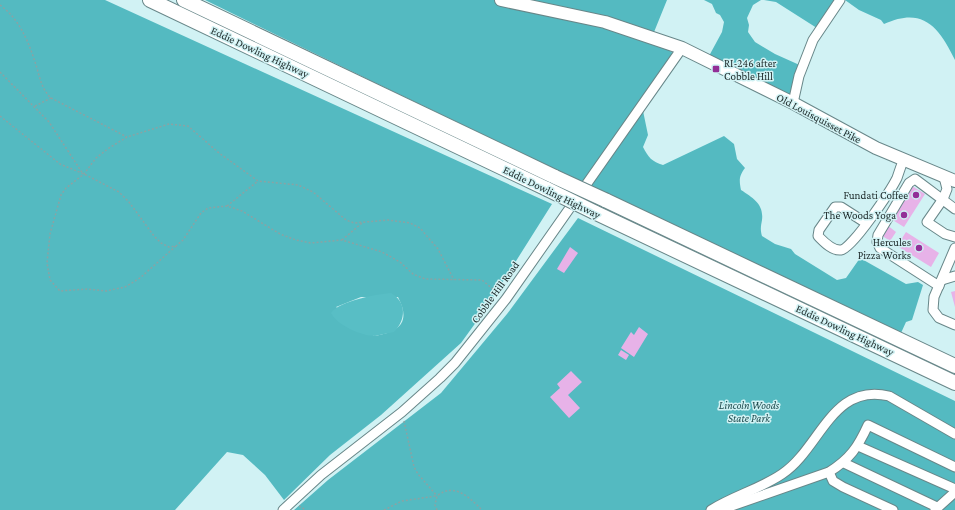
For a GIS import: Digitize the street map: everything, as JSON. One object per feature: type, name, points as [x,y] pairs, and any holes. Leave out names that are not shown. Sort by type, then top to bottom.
[{"type":"highway","name":"Eddie Dowling Highway","points":[[150,0],[955,383]]},
{"type":"highway","name":"Eddie Dowling Highway","points":[[184,0],[955,366]]},
{"type":"main road","name":"Old Louisquisset Pike","points":[[500,0],[605,22],[682,48],[903,160],[949,179]]},
{"type":"street","points":[[792,103],[799,76],[813,40],[840,0]]},
{"type":"street","name":"Cobble Hill Road","points":[[283,510],[321,475],[402,412],[440,378],[454,363],[506,299],[682,48]]},
{"type":"street","points":[[866,223],[842,207],[835,207],[819,230],[818,236],[832,248],[841,250],[849,246],[887,195],[897,177],[903,160]]},
{"type":"street","points":[[949,179],[943,200],[927,222],[944,234],[955,237]]},
{"type":"street","points":[[940,283],[880,248],[877,242],[878,235],[909,183],[915,180],[955,209]]},
{"type":"street","points":[[955,248],[934,297],[933,310],[940,318],[955,325]]},
{"type":"street","points":[[940,283],[955,276]]},
{"type":"street","points":[[711,510],[767,483],[792,466],[806,451],[833,413],[846,402],[858,397],[881,394],[889,396],[952,433]]},
{"type":"street","points":[[719,510],[829,472],[844,463],[858,446],[868,425],[955,466]]},
{"type":"street","points":[[858,446],[955,489]]},
{"type":"street","points":[[844,463],[936,509],[955,492]]},
{"type":"street","points":[[829,472],[833,481],[843,487],[894,510]]},
{"type":"path","points":[[0,5],[14,17],[21,28],[34,59],[45,92],[51,98],[127,137]]},
{"type":"path","points":[[0,72],[34,106],[53,128],[84,174]]},
{"type":"path","points":[[34,106],[51,98]]},
{"type":"path","points":[[0,116],[60,164],[120,192],[161,243],[169,247],[176,246]]},
{"type":"path","points":[[454,280],[438,249],[420,228],[410,223],[388,220],[354,224],[346,220],[313,192],[298,185],[258,181],[219,153],[188,126],[169,124],[127,137],[96,158],[84,174],[75,179],[61,195],[50,234],[48,269],[50,280],[60,291],[86,289],[106,291],[125,287],[140,278],[183,240],[201,213],[208,208],[227,206],[242,212],[280,234],[296,240],[311,243],[342,240],[382,252],[400,262],[413,274],[425,279],[454,280],[482,280],[506,299]]},
{"type":"path","points":[[227,206],[258,181]]},
{"type":"path","points":[[342,240],[363,223]]},
{"type":"path","points":[[402,412],[414,467],[418,474],[437,496]]},
{"type":"path","points":[[384,510],[402,501],[437,496],[448,490],[460,492],[469,496],[482,510]]},
{"type":"path","points":[[437,496],[435,505],[437,510]]},
{"type":"green space","points":[[0,0],[105,0],[552,204],[487,307],[461,343],[381,415],[330,455],[284,500],[265,475],[243,455],[227,452],[175,510],[0,510]],"holes":[[[361,297],[398,297],[403,313],[401,324],[391,332],[374,336],[336,307]]]},
{"type":"green space","points":[[205,0],[498,0],[529,5],[531,0],[667,0],[652,37],[674,54],[642,106],[648,135],[643,147],[649,156],[653,161],[663,165],[724,136],[734,144],[737,159],[745,168],[740,178],[741,190],[757,202],[761,210],[762,236],[775,244],[791,249],[795,254],[837,280],[846,278],[860,258],[906,284],[918,282],[923,285],[912,320],[906,322],[901,333],[552,168]]},
{"type":"green space","points":[[704,0],[761,0],[753,5],[747,18],[749,25],[748,32],[755,42],[775,54],[804,67],[789,98],[709,56],[722,32],[724,22],[720,15],[716,13],[712,4]]},
{"type":"green space","points":[[764,0],[842,0],[820,30],[776,2]]},
{"type":"green space","points":[[845,0],[955,0],[955,60],[943,38],[936,29],[928,23],[909,17],[884,24],[881,20],[859,10]]},
{"type":"green space","name":"Lincoln Woods State Park","points":[[578,218],[955,401],[955,510],[294,510],[328,480],[441,393],[507,314]]},
{"type":"shaded area","points":[[391,293],[400,301],[403,311],[401,322],[394,332],[369,336],[344,326],[338,322],[331,313],[335,309],[350,302]]},
{"type":"building","points":[[912,186],[925,194],[904,227],[891,219]]},
{"type":"building","points":[[887,225],[896,232],[890,241],[881,235]]},
{"type":"building","points":[[906,232],[939,253],[931,267],[897,246]]},
{"type":"building","points":[[570,247],[578,253],[564,273],[557,269]]},
{"type":"building","points":[[955,291],[955,307],[951,292]]},
{"type":"building","points":[[639,327],[648,334],[634,357],[621,348],[631,332],[634,335]]},
{"type":"building","points":[[621,350],[629,355],[626,360],[618,355]]},
{"type":"building","points":[[571,371],[582,382],[568,395],[580,408],[569,418],[550,397],[560,388],[557,384]]},
{"type":"place","name":"RI-246 after Cobble Hill","points":[[716,69]]},
{"type":"place","name":"Fundati Coffee","points":[[916,195]]},
{"type":"place","name":"The Woods Yoga","points":[[904,215]]},
{"type":"place","name":"Hercules Pizza Works","points":[[919,248]]}]
